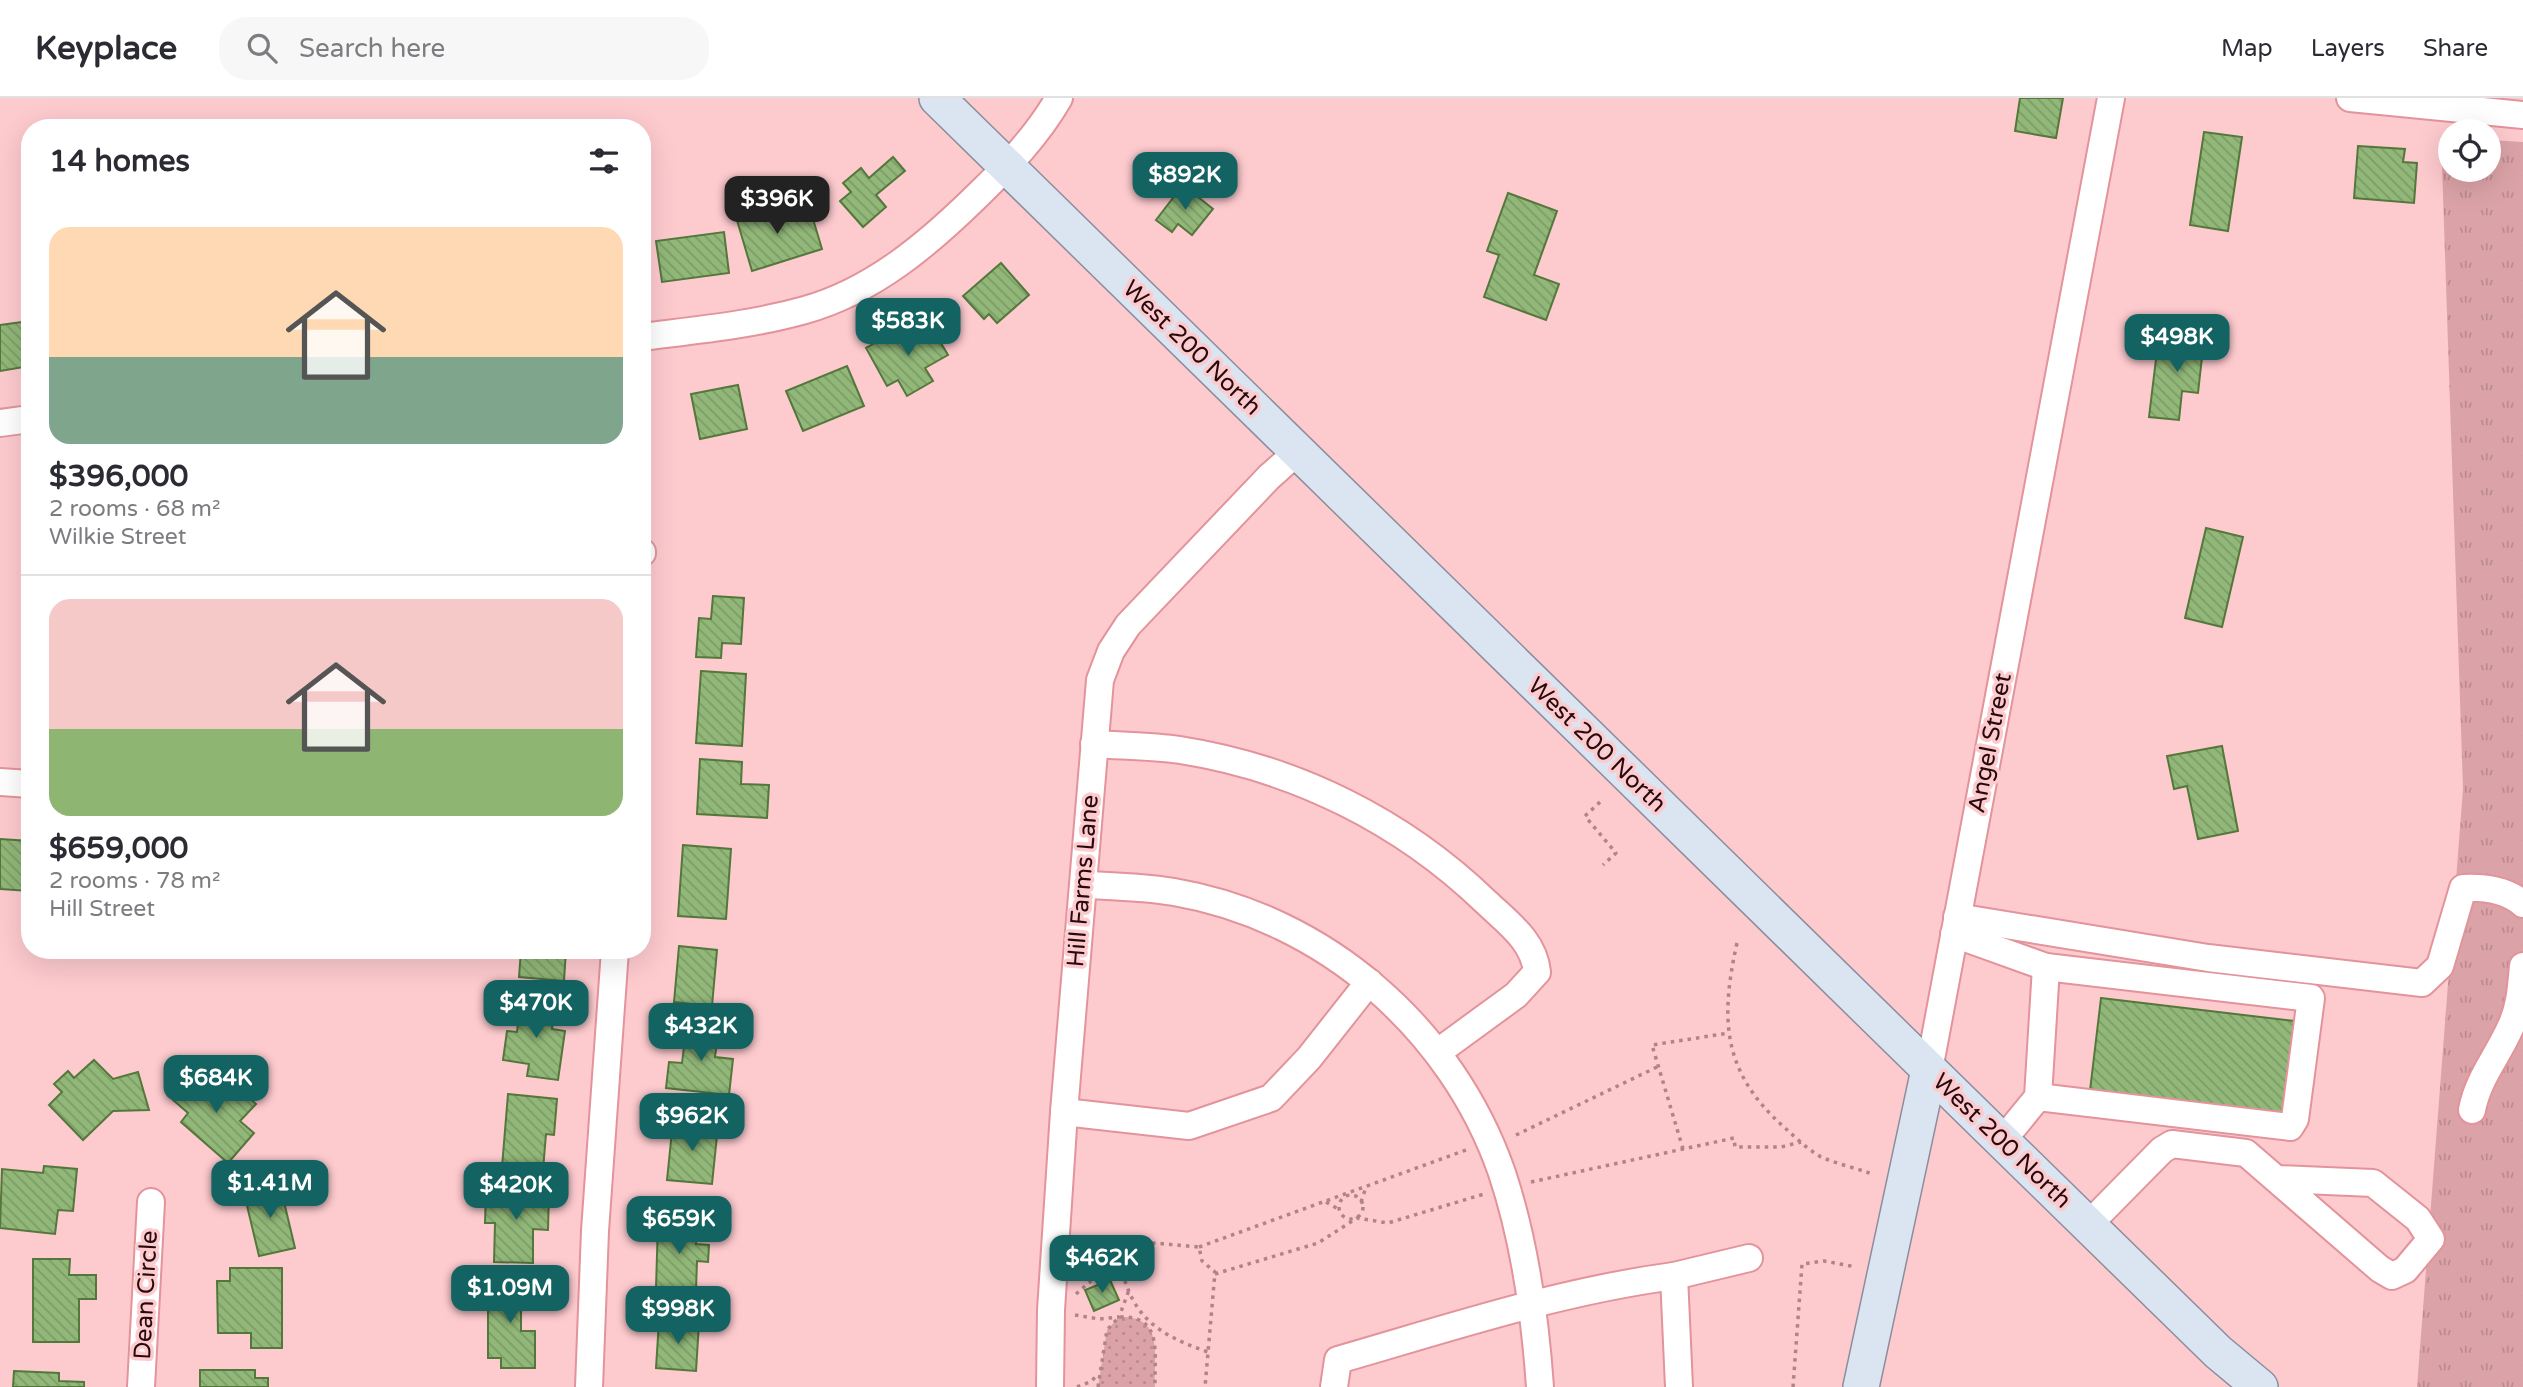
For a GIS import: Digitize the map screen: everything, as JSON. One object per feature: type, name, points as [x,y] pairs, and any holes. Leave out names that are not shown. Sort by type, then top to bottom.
[{"type":"main road","name":"West 200 North","points":[[937,98],[2218,1352],[2260,1387]]},
{"type":"main road","name":"Angel Street","points":[[1861,1387],[1929,1070]]},
{"type":"street","points":[[651,336],[758,321],[808,309],[852,292],[893,268],[937,236],[1007,167],[1046,121],[1059,98]]},
{"type":"street","name":"Angel Street","points":[[1929,1070],[2111,98]]},
{"type":"street","points":[[2350,98],[2523,115]]},
{"type":"street","points":[[0,423],[21,420]]},
{"type":"street","name":"Hill Farms Lane","points":[[1050,1387],[1051,1310],[1064,1112],[1100,680],[1111,651],[1128,625],[1269,477],[1297,452]]},
{"type":"street","points":[[1094,744],[1179,750],[1270,772],[1338,796],[1429,852],[1470,886],[1524,939],[1536,956],[1537,972],[1516,995],[1438,1052]]},
{"type":"street","points":[[0,782],[21,784]]},
{"type":"street","points":[[1084,885],[1175,892],[1224,905],[1274,923],[1325,949],[1369,982],[1406,1015],[1438,1052],[1474,1111],[1501,1172],[1520,1238],[1533,1304],[1540,1387]]},
{"type":"street","points":[[1956,926],[2422,983],[2440,966],[2463,888],[2480,887],[2513,895],[2523,904]]},
{"type":"street","points":[[1956,926],[2046,967],[2311,998],[2295,1119],[2290,1127],[2038,1097]]},
{"type":"street","points":[[589,1387],[595,1231],[614,959]]},
{"type":"street","points":[[2472,1110],[2477,1086],[2512,1026],[2519,1002],[2523,966]]},
{"type":"street","points":[[2002,1141],[2038,1097],[2046,967]]},
{"type":"street","points":[[1064,1112],[1189,1126],[1271,1098],[1309,1058],[1369,982]]},
{"type":"street","points":[[2088,1225],[2162,1150],[2172,1144],[2246,1153],[2380,1269],[2392,1276],[2405,1270],[2431,1239],[2418,1220],[2373,1183],[2277,1179]]},
{"type":"street","name":"Dean Circle","points":[[141,1387],[150,1202]]},
{"type":"street","points":[[1334,1387],[1338,1360],[1533,1304],[1749,1258]]},
{"type":"street","points":[[1674,1276],[1679,1387]]},
{"type":"path","points":[[1600,802],[1585,816],[1616,853],[1603,865]]},
{"type":"path","points":[[1737,943],[1728,982],[1729,1032],[1731,1049],[1747,1089],[1768,1113],[1822,1157],[1872,1174]]},
{"type":"path","points":[[1683,1149],[1652,1045],[1729,1032]]},
{"type":"path","points":[[1516,1135],[1657,1067]]},
{"type":"path","points":[[1531,1182],[1734,1138],[1735,1147],[1782,1147],[1801,1142]]},
{"type":"path","points":[[1080,1250],[1096,1250],[1108,1239],[1199,1247],[1466,1150]]},
{"type":"path","points":[[1362,1213],[1361,1202],[1366,1187]]},
{"type":"path","points":[[1346,1194],[1361,1202]]},
{"type":"path","points":[[1340,1210],[1346,1194]]},
{"type":"path","points":[[1325,1202],[1340,1210],[1349,1220],[1371,1219],[1388,1223],[1484,1194]]},
{"type":"path","points":[[1362,1213],[1371,1219]]},
{"type":"path","points":[[1215,1274],[1318,1243],[1362,1213]]},
{"type":"path","points":[[1339,1227],[1343,1216]]},
{"type":"path","points":[[1116,1239],[1129,1290],[1154,1337],[1155,1387]]},
{"type":"path","points":[[1199,1247],[1202,1261],[1215,1274]]},
{"type":"path","points":[[1793,1387],[1802,1264],[1825,1261],[1856,1267]]},
{"type":"path","points":[[1205,1387],[1215,1274]]},
{"type":"path","points":[[1076,1294],[1091,1281],[1124,1277]]},
{"type":"path","points":[[1098,1387],[1107,1330],[1119,1317],[1129,1290]]},
{"type":"path","points":[[1075,1315],[1099,1320],[1137,1317],[1177,1341],[1208,1352]]},
{"type":"path","points":[[1099,1320],[1107,1330]]},
{"type":"path","points":[[1077,1387],[1090,1382],[1098,1375]]},
{"type":"green space","points":[[2501,141],[2523,142],[2523,1387],[2417,1387],[2463,789],[2443,182],[2501,182]]},
{"type":"green space","points":[[1119,1317],[1143,1322],[1150,1330],[1155,1350],[1155,1387],[1098,1387],[1107,1330]]},
{"type":"building","points":[[2020,98],[2063,98],[2056,138],[2015,131]]},
{"type":"building","points":[[2204,132],[2242,137],[2228,231],[2190,225]]},
{"type":"building","points":[[2358,146],[2405,149],[2403,162],[2417,163],[2414,203],[2354,198]]},
{"type":"building","points":[[893,157],[905,171],[876,195],[886,207],[863,227],[840,201],[851,192],[843,183],[861,168],[869,178]]},
{"type":"building","points":[[1183,185],[1213,209],[1192,235],[1178,224],[1172,232],[1156,220]]},
{"type":"building","points":[[1508,193],[1557,211],[1534,275],[1559,284],[1546,320],[1484,297],[1499,255],[1487,251]]},
{"type":"building","points":[[777,204],[781,217],[810,209],[822,249],[752,271],[736,217]]},
{"type":"building","points":[[724,232],[729,273],[662,282],[656,241]]},
{"type":"building","points":[[1001,263],[1029,295],[997,323],[989,314],[984,319],[963,296]]},
{"type":"building","points":[[21,322],[21,368],[0,371],[0,325]]},
{"type":"building","points":[[929,323],[948,355],[925,368],[933,381],[907,396],[898,380],[887,386],[866,348],[889,335],[893,343]]},
{"type":"building","points":[[2180,327],[2205,330],[2198,393],[2182,391],[2179,420],[2149,417],[2157,351],[2177,354]]},
{"type":"building","points":[[847,366],[864,406],[803,431],[786,391]]},
{"type":"building","points":[[738,385],[747,429],[700,439],[691,394]]},
{"type":"building","points":[[2206,528],[2243,537],[2222,627],[2185,618]]},
{"type":"building","points":[[713,596],[744,598],[741,644],[722,643],[721,658],[696,657],[699,618],[711,619]]},
{"type":"building","points":[[701,671],[746,674],[742,746],[696,743]]},
{"type":"building","points":[[2222,746],[2238,831],[2198,839],[2187,786],[2174,789],[2167,756]]},
{"type":"building","points":[[700,759],[742,762],[741,784],[769,785],[767,818],[697,814]]},
{"type":"building","points":[[0,839],[21,840],[21,890],[0,889]]},
{"type":"building","points":[[683,845],[731,849],[726,919],[678,916]]},
{"type":"building","points":[[679,946],[717,950],[712,1006],[674,1002]]},
{"type":"building","points":[[520,959],[565,959],[564,981],[519,977]]},
{"type":"building","points":[[521,997],[556,1002],[552,1029],[565,1031],[558,1080],[527,1076],[529,1064],[503,1060],[507,1031],[517,1032]]},
{"type":"building","points":[[2101,998],[2294,1021],[2283,1122],[2089,1099]]},
{"type":"building","points":[[687,1022],[719,1026],[715,1057],[733,1059],[729,1095],[666,1088],[669,1062],[682,1063]]},
{"type":"building","points":[[94,1060],[113,1079],[138,1072],[149,1110],[113,1111],[83,1140],[49,1105],[62,1092],[54,1084],[68,1071],[74,1078]]},
{"type":"building","points":[[199,1071],[221,1091],[230,1081],[256,1104],[240,1121],[254,1133],[228,1163],[181,1122],[188,1113],[173,1100]]},
{"type":"building","points":[[508,1094],[557,1099],[554,1135],[546,1134],[543,1170],[502,1167]]},
{"type":"building","points":[[673,1121],[718,1126],[712,1184],[667,1180]]},
{"type":"building","points":[[44,1166],[77,1169],[73,1211],[58,1210],[55,1234],[0,1228],[2,1169],[43,1173]]},
{"type":"building","points":[[280,1185],[295,1248],[259,1256],[244,1193]]},
{"type":"building","points":[[486,1190],[549,1192],[548,1230],[533,1229],[533,1263],[494,1262],[495,1223],[485,1223]]},
{"type":"building","points":[[658,1222],[697,1224],[696,1244],[709,1245],[708,1262],[697,1261],[696,1290],[656,1288]]},
{"type":"building","points":[[33,1259],[70,1259],[69,1275],[96,1275],[96,1299],[79,1299],[79,1342],[33,1342]]},
{"type":"building","points":[[230,1268],[282,1268],[282,1348],[251,1348],[251,1333],[218,1333],[217,1281],[230,1281]]},
{"type":"building","points":[[1110,1280],[1119,1300],[1094,1311],[1085,1290]]},
{"type":"building","points":[[488,1282],[530,1282],[530,1307],[521,1307],[521,1331],[535,1331],[535,1368],[501,1368],[501,1358],[488,1358]]},
{"type":"building","points":[[659,1321],[699,1323],[696,1371],[656,1368]]},
{"type":"building","points":[[200,1370],[255,1370],[255,1378],[268,1378],[268,1387],[200,1387]]},
{"type":"building","points":[[14,1371],[59,1373],[59,1381],[84,1382],[84,1387],[13,1387]]}]
